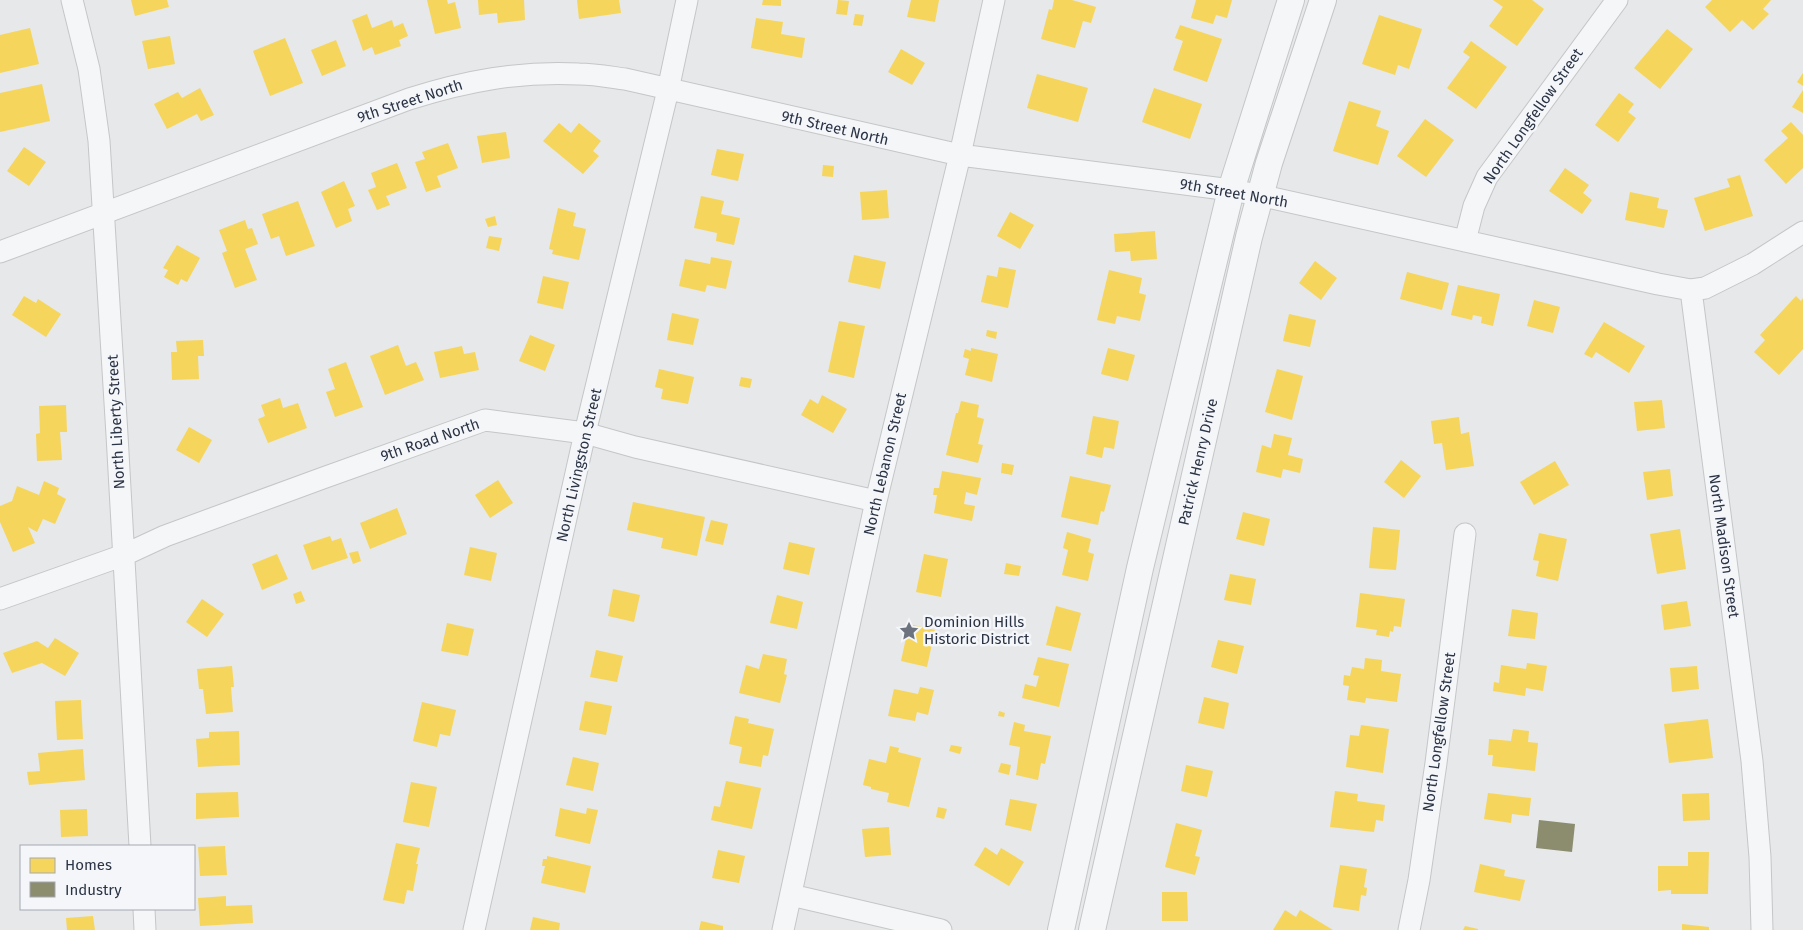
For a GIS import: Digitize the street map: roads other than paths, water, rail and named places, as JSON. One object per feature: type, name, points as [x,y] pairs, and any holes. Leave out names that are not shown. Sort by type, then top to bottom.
[{"type":"street","name":"North Liberty Street","points":[[72,0],[89,69],[99,141],[140,845]]},
{"type":"street","name":"North Livingston Street","points":[[474,930],[585,433],[668,90],[687,0]]},
{"type":"street","name":"North Lebanon Street","points":[[783,930],[876,501],[960,155],[994,0]]},
{"type":"street","name":"Patrick Henry Drive","points":[[1061,930],[1140,568],[1231,190],[1291,0]]},
{"type":"street","name":"Patrick Henry Drive","points":[[1092,930],[1259,195],[1323,0]]},
{"type":"street","name":"North Longfellow Street","points":[[1465,241],[1474,206],[1486,177],[1617,0]]},
{"type":"street","name":"9th Street North","points":[[0,252],[103,214],[144,196],[409,98],[465,82],[533,74],[582,74],[625,79],[960,155],[1259,195],[1691,290]]},
{"type":"street","points":[[1691,290],[1703,289],[1718,283],[1783,246],[1803,232]]},
{"type":"street","name":"North Madison Street","points":[[1691,290],[1752,761],[1760,863],[1762,930]]},
{"type":"street","name":"9th Road North","points":[[0,599],[124,555],[165,536],[484,420],[585,433],[635,447],[876,501]]},
{"type":"street","name":"North Longfellow Street","points":[[1409,930],[1419,880],[1436,763],[1466,534]]},
{"type":"street","points":[[791,895],[941,930]]},
{"type":"street","points":[[144,910],[145,930]]},
{"type":"place","name":"Dominion Hills Historic District","points":[[909,631]]}]
